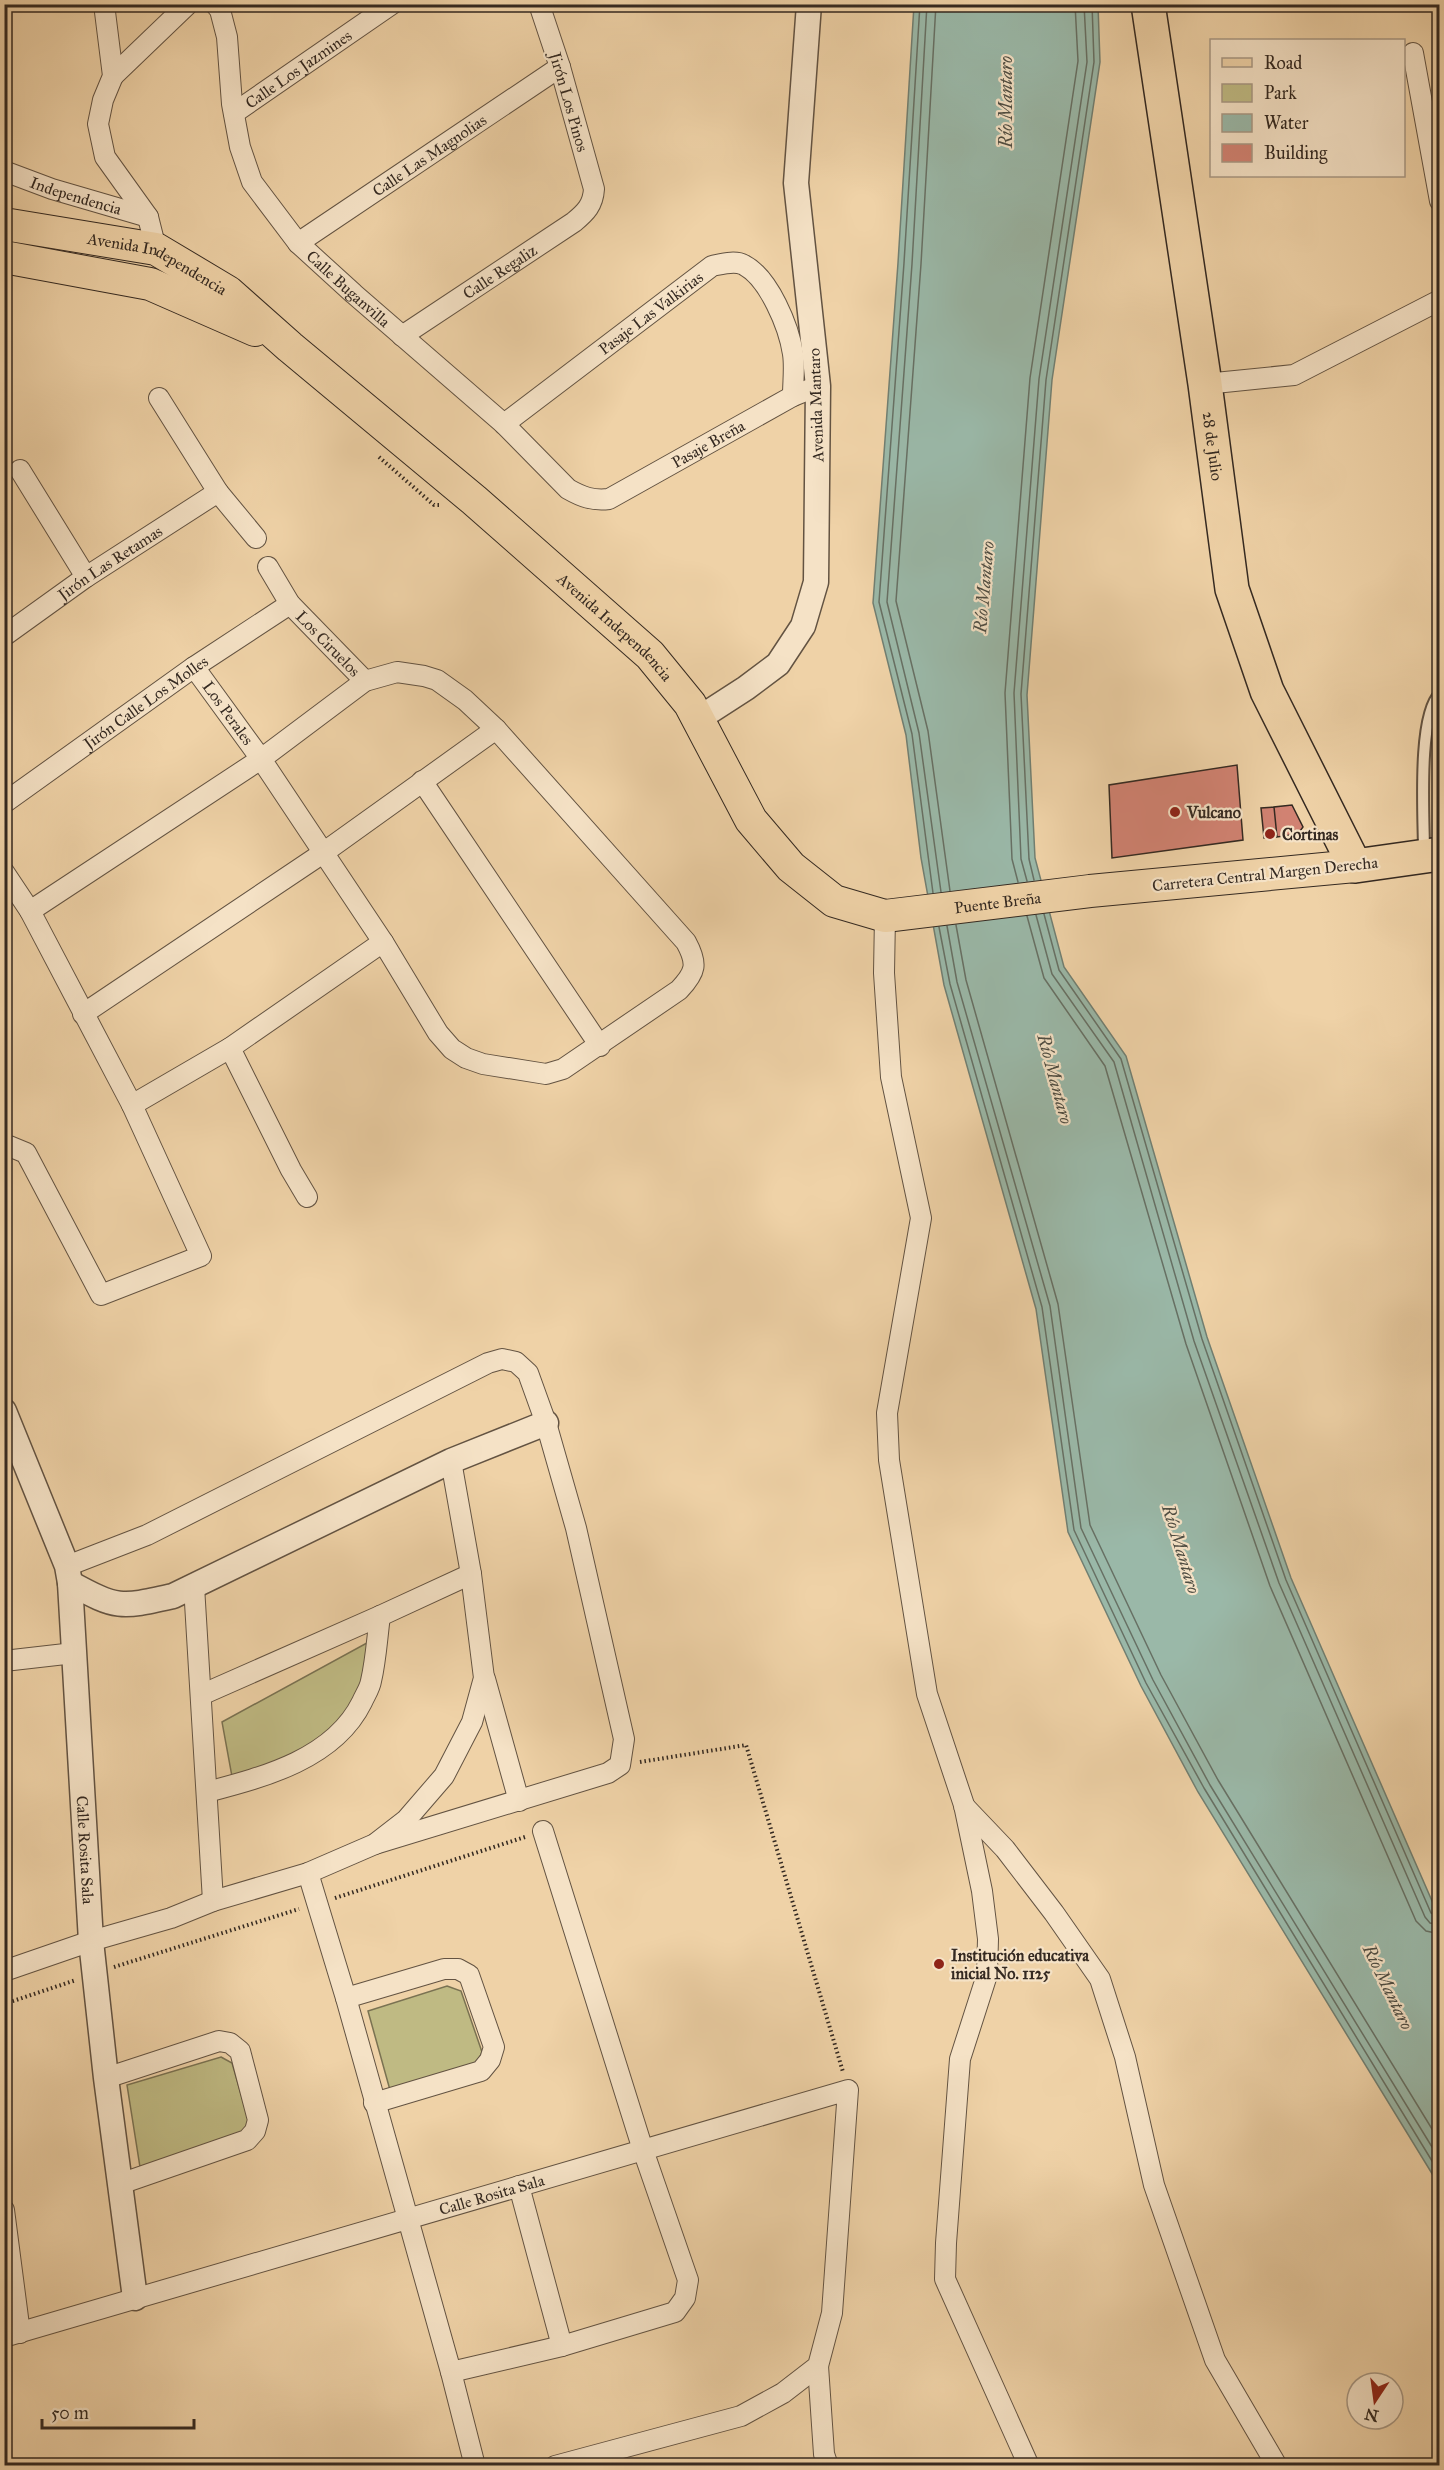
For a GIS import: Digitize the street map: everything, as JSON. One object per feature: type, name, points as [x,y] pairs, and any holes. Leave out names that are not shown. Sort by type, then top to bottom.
[{"type":"highway","name":"28 de Julio","points":[[1148,4],[1205,384],[1232,589],[1267,691],[1355,866]]},
{"type":"highway","name":"Carretera Central Margen Derecha","points":[[1355,866],[1434,858]]},
{"type":"main road","name":"Avenida Independencia","points":[[4,224],[156,249],[228,292],[290,347],[474,500],[650,655],[690,704],[751,820],[791,867],[834,902],[896,915]]},
{"type":"main road","name":"Avenida Independencia","points":[[4,257],[150,284],[208,308],[290,347]]},
{"type":"main road","name":"Carretera Central Margen Derecha","points":[[1090,891],[1355,866]]},
{"type":"main road","name":"Puente Breña","points":[[896,915],[1090,891]]},
{"type":"street","points":[[104,4],[113,76]]},
{"type":"street","points":[[156,249],[148,217],[105,157],[98,124],[103,99],[113,76],[188,4]]},
{"type":"street","name":"Calle Buganvilla","points":[[215,4],[220,10],[227,37],[234,113],[240,147],[252,182],[298,243],[504,424],[568,489],[581,496],[597,500]]},
{"type":"street","name":"Calle Los Jazmines","points":[[234,113],[392,4]]},
{"type":"street","name":"Jirón Los Pinos","points":[[539,4],[560,67],[594,189],[593,201]]},
{"type":"street","name":"Avenida Mantaro","points":[[698,719],[778,664],[804,626],[816,582],[818,386],[796,183],[809,4]]},
{"type":"street","points":[[1413,53],[1440,201]]},
{"type":"street","name":"Calle Las Magnolias","points":[[298,243],[560,67]]},
{"type":"street","name":"Independencia","points":[[4,171],[52,189],[148,217]]},
{"type":"street","name":"Calle Regaliz","points":[[402,336],[574,222],[586,212],[593,201]]},
{"type":"street","name":"Pasaje Las Valkirias","points":[[504,424],[712,266],[729,262],[743,264],[756,274],[772,297],[787,328],[793,354],[793,396]]},
{"type":"street","points":[[1205,384],[1294,375],[1440,300]]},
{"type":"street","name":"Pasaje Breña","points":[[597,500],[609,499],[623,492],[793,396],[818,386]]},
{"type":"street","points":[[159,398],[218,492],[256,538]]},
{"type":"street","points":[[20,470],[86,577]]},
{"type":"street","name":"Jirón Las Retamas","points":[[4,636],[86,577],[218,492]]},
{"type":"street","name":"Los Ciruelos","points":[[268,567],[290,604],[365,681]]},
{"type":"street","name":"Jirón Calle Los Molles","points":[[4,803],[194,667],[290,604]]},
{"type":"street","name":"Los Perales","points":[[194,667],[261,759],[383,942],[438,1034],[452,1049],[466,1058],[483,1064],[546,1074],[564,1069],[679,990],[690,979],[694,968],[694,956],[686,942],[496,729]]},
{"type":"street","points":[[30,911],[261,759],[365,681],[397,672],[424,676],[437,681],[465,700],[496,729],[323,853],[83,1014]]},
{"type":"street","points":[[422,780],[600,1046]]},
{"type":"street","points":[[4,872],[30,911],[132,1105],[201,1256],[101,1295],[26,1153],[9,1146],[4,1147]]},
{"type":"street","points":[[896,915],[884,973],[891,1077],[921,1218],[887,1413],[889,1460],[927,1694],[964,1805],[982,1892],[988,1939],[987,1975],[960,2060],[945,2279],[1029,2466]]},
{"type":"street","points":[[132,1105],[230,1048],[383,942]]},
{"type":"street","points":[[230,1048],[291,1170],[307,1197]]},
{"type":"street","points":[[4,1971],[91,1941],[171,1918],[213,1901],[308,1872],[375,1844],[609,1773],[620,1765],[624,1739],[576,1528],[546,1423],[528,1373],[516,1362],[502,1359],[488,1363],[68,1574],[104,1601],[129,1606],[173,1596],[451,1461],[546,1423]]},
{"type":"street","name":"Calle Rosita Sala","points":[[4,1411],[68,1574],[91,1941],[106,2078],[135,2298]]},
{"type":"street","points":[[451,1461],[471,1574],[484,1678],[519,1801]]},
{"type":"street","points":[[201,1695],[471,1574]]},
{"type":"street","points":[[194,1586],[213,1901]]},
{"type":"street","points":[[207,1792],[253,1780],[307,1758],[332,1740],[354,1717],[371,1683],[380,1616]]},
{"type":"street","points":[[4,1661],[74,1653]]},
{"type":"street","points":[[375,1844],[406,1820],[444,1776],[472,1722],[484,1678]]},
{"type":"street","points":[[964,1805],[1005,1849],[1054,1913],[1100,1979],[1125,2057],[1154,2185],[1215,2360],[1277,2466]]},
{"type":"street","points":[[451,2372],[562,2346],[675,2312],[685,2298],[688,2280],[643,2150],[543,1831]]},
{"type":"street","points":[[308,1872],[346,1998],[451,2372],[475,2466]]},
{"type":"street","points":[[346,1998],[444,1969],[458,1969],[470,1975],[494,2047],[490,2060],[481,2071],[374,2103]]},
{"type":"street","points":[[106,2078],[219,2041],[230,2043],[240,2051],[258,2120],[255,2131],[247,2140],[120,2184]]},
{"type":"street","points":[[828,2466],[824,2454],[818,2366],[832,2313],[848,2090]]},
{"type":"street","name":"Calle Rosita Sala","points":[[12,2335],[848,2090]]},
{"type":"street","points":[[519,2186],[562,2346]]},
{"type":"street","points":[[4,2210],[12,2335]]},
{"type":"street","points":[[555,2466],[741,2416],[783,2393],[818,2366]]},
{"type":"lane","points":[[1434,858],[1425,741],[1428,716],[1434,699],[1440,694]]},
{"type":"path","points":[[620,1765],[746,1745],[848,2090]]},
{"type":"path","points":[[4,2004],[543,1831]]},
{"type":"green space","points":[[376,1638],[365,1686],[343,1726],[311,1751],[233,1782],[222,1722]]},
{"type":"green space","points":[[447,1986],[461,1991],[482,2052],[476,2066],[390,2090],[368,2011]]},
{"type":"green space","points":[[221,2057],[232,2063],[250,2125],[246,2136],[140,2167],[127,2085]]},
{"type":"water","name":"Río Mantaro","points":[[914,5],[1098,5],[1100,62],[1052,380],[1027,695],[1035,858],[1064,967],[1126,1056],[1207,1337],[1291,1578],[1439,1917],[1439,2185],[1198,1792],[1141,1686],[1068,1532],[1036,1309],[944,985],[921,858],[906,735],[873,603]]},
{"type":"building","name":"Vulcano","points":[[1237,765],[1243,840],[1112,858],[1109,785]]},
{"type":"building","points":[[1292,805],[1303,827],[1298,834],[1277,837],[1274,807]]},
{"type":"building","points":[[1274,807],[1277,837],[1264,838],[1261,808]]},
{"type":"place","name":"Vulcano","points":[[1175,812]]},
{"type":"place","name":"Cortinas","points":[[1270,834]]},
{"type":"place","name":"Institución educativa inicial No. 1125","points":[[939,1964]]}]
